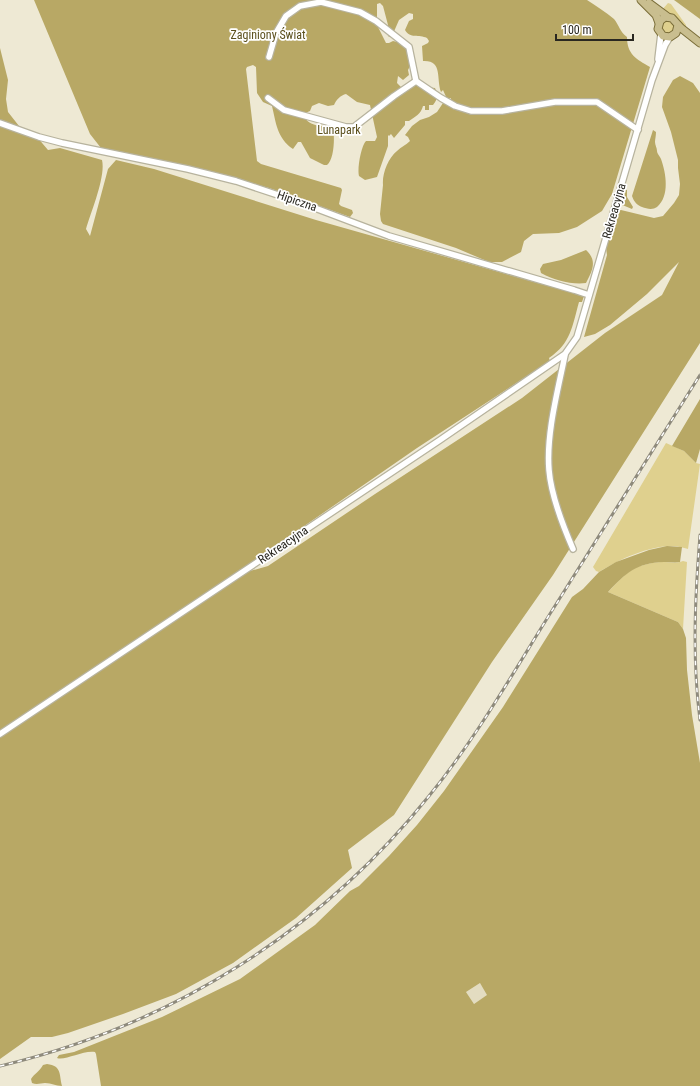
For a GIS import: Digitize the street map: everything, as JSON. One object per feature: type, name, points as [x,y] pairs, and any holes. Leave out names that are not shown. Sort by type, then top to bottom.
[{"type":"main road","points":[[643,0],[668,17],[674,19],[678,25],[700,44]]},
{"type":"main road","points":[[643,0],[656,15],[659,23],[658,29],[661,34],[665,37],[683,36],[700,44]]},
{"type":"main road","points":[[659,23],[662,19],[668,17]]},
{"type":"main road","points":[[672,36],[678,31],[678,25]]},
{"type":"street","points":[[269,57],[276,33],[286,16],[300,6],[321,2],[360,12],[376,21],[409,47],[416,81],[455,106],[471,111],[502,111],[555,102],[597,102],[638,130]]},
{"type":"street","name":"Rekreacyjna","points":[[657,64],[661,34]]},
{"type":"street","name":"Rekreacyjna","points":[[0,734],[440,440],[565,354],[577,337],[657,64],[665,45],[672,36]]},
{"type":"street","points":[[268,98],[284,110],[346,127],[354,127],[416,81]]},
{"type":"street","name":"Hipiczna","points":[[0,123],[39,137],[62,143],[188,169],[236,181],[299,202],[389,236],[589,295]]},
{"type":"street","name":"Rekreacyjna","points":[[565,354],[554,409],[549,448],[549,470],[557,507],[573,549]]},
{"type":"shaded area","points":[[668,3],[671,4],[686,25],[685,29],[662,10]]},
{"type":"shaded area","points":[[666,21],[670,21],[674,27],[670,33],[666,33],[662,29],[662,25]]},
{"type":"shaded area","points":[[666,443],[684,451],[696,463],[700,464],[688,549],[673,546],[654,548],[634,554],[599,572],[596,571],[593,567]]},
{"type":"shaded area","points":[[683,561],[687,562],[683,629],[678,622],[608,592],[631,571],[643,565]]},
{"type":"shaded area","points":[[480,983],[488,995],[474,1004],[466,992]]},
{"type":"green space","name":"Zaginiony Świat","points":[[34,0],[587,0],[614,19],[627,37],[627,43],[633,55],[650,67],[612,194],[602,211],[577,227],[559,233],[533,234],[524,241],[521,252],[502,262],[489,262],[456,248],[383,224],[381,221],[380,214],[384,176],[388,162],[394,154],[410,141],[405,135],[412,126],[420,120],[437,112],[443,103],[450,103],[451,98],[447,99],[443,90],[441,92],[438,71],[434,63],[423,61],[422,46],[428,43],[429,41],[427,38],[409,34],[405,30],[409,21],[413,19],[413,14],[409,13],[399,20],[392,36],[389,37],[387,34],[388,25],[383,6],[380,3],[377,4],[377,25],[386,43],[393,41],[402,44],[409,55],[409,75],[403,80],[398,76],[397,83],[403,89],[419,83],[426,87],[435,88],[437,99],[433,105],[429,105],[429,110],[425,110],[425,106],[423,106],[418,115],[409,121],[405,121],[405,125],[394,138],[391,134],[389,136],[388,135],[388,146],[377,177],[365,180],[359,176],[360,158],[364,144],[366,141],[375,141],[377,137],[370,105],[357,102],[346,94],[342,95],[334,105],[328,106],[319,103],[312,106],[310,111],[303,114],[308,121],[315,125],[333,129],[333,154],[327,165],[324,165],[310,158],[301,142],[298,142],[293,149],[288,145],[280,135],[272,106],[263,102],[257,93],[256,67],[253,65],[247,67],[246,69],[257,161],[261,164],[341,188],[342,190],[339,204],[352,210],[353,213],[350,217],[269,188],[203,170],[101,148],[90,134]]},
{"type":"green space","points":[[674,0],[700,0],[700,19]]},
{"type":"green space","points":[[0,48],[8,80],[6,99],[8,112],[19,126],[37,137],[48,150],[60,148],[102,160],[103,167],[100,184],[86,229],[90,236],[108,169],[116,160],[154,169],[316,220],[584,296],[582,302],[579,302],[570,334],[562,346],[549,358],[550,361],[417,448],[232,576],[268,566],[522,398],[605,333],[662,295],[679,262],[647,294],[610,325],[595,334],[584,337],[607,255],[606,248],[616,211],[621,210],[654,218],[663,216],[679,195],[680,184],[678,160],[671,132],[662,107],[663,97],[673,80],[680,76],[693,83],[700,93],[700,343],[553,575],[492,662],[394,815],[348,850],[352,868],[296,918],[233,963],[176,994],[68,1033],[52,1037],[31,1037],[0,1059]]},
{"type":"green space","points":[[653,130],[656,132],[655,143],[657,153],[661,158],[663,165],[666,184],[664,197],[661,202],[654,209],[650,209],[639,205],[635,202],[632,196]]},
{"type":"green space","points":[[623,189],[627,190],[627,197],[633,207],[632,209],[620,204],[619,200]]},
{"type":"green space","points":[[586,250],[592,258],[593,266],[586,283],[563,281],[541,273],[540,269],[543,264],[561,260]]},
{"type":"green space","points":[[700,399],[700,449],[696,463],[684,451],[672,446]]},
{"type":"green space","points":[[667,546],[682,547],[680,562],[646,564],[626,574],[608,592],[678,622],[683,629],[686,638],[687,670],[692,715],[700,763],[700,1086],[101,1086],[95,1052],[60,1059],[57,1058],[59,1055],[74,1052],[162,1017],[240,979],[315,925],[350,891],[359,886],[389,856],[417,825],[444,791],[503,707],[572,597],[583,589],[599,572],[616,562],[649,550]],"holes":[[[480,983],[487,995],[474,1004],[466,992]]]},
{"type":"green space","points":[[47,1064],[58,1069],[62,1086],[47,1083],[32,1083],[32,1077],[43,1065]]},
{"type":"railway","points":[[0,1066],[62,1048],[123,1026],[181,999],[237,967],[290,931],[340,890],[386,845],[429,796],[476,731],[506,686],[700,375]]},
{"type":"railway","points":[[700,535],[695,628],[697,697],[700,720]]},
{"type":"park label","name":"Lunapark","points":[[339,130]]}]
